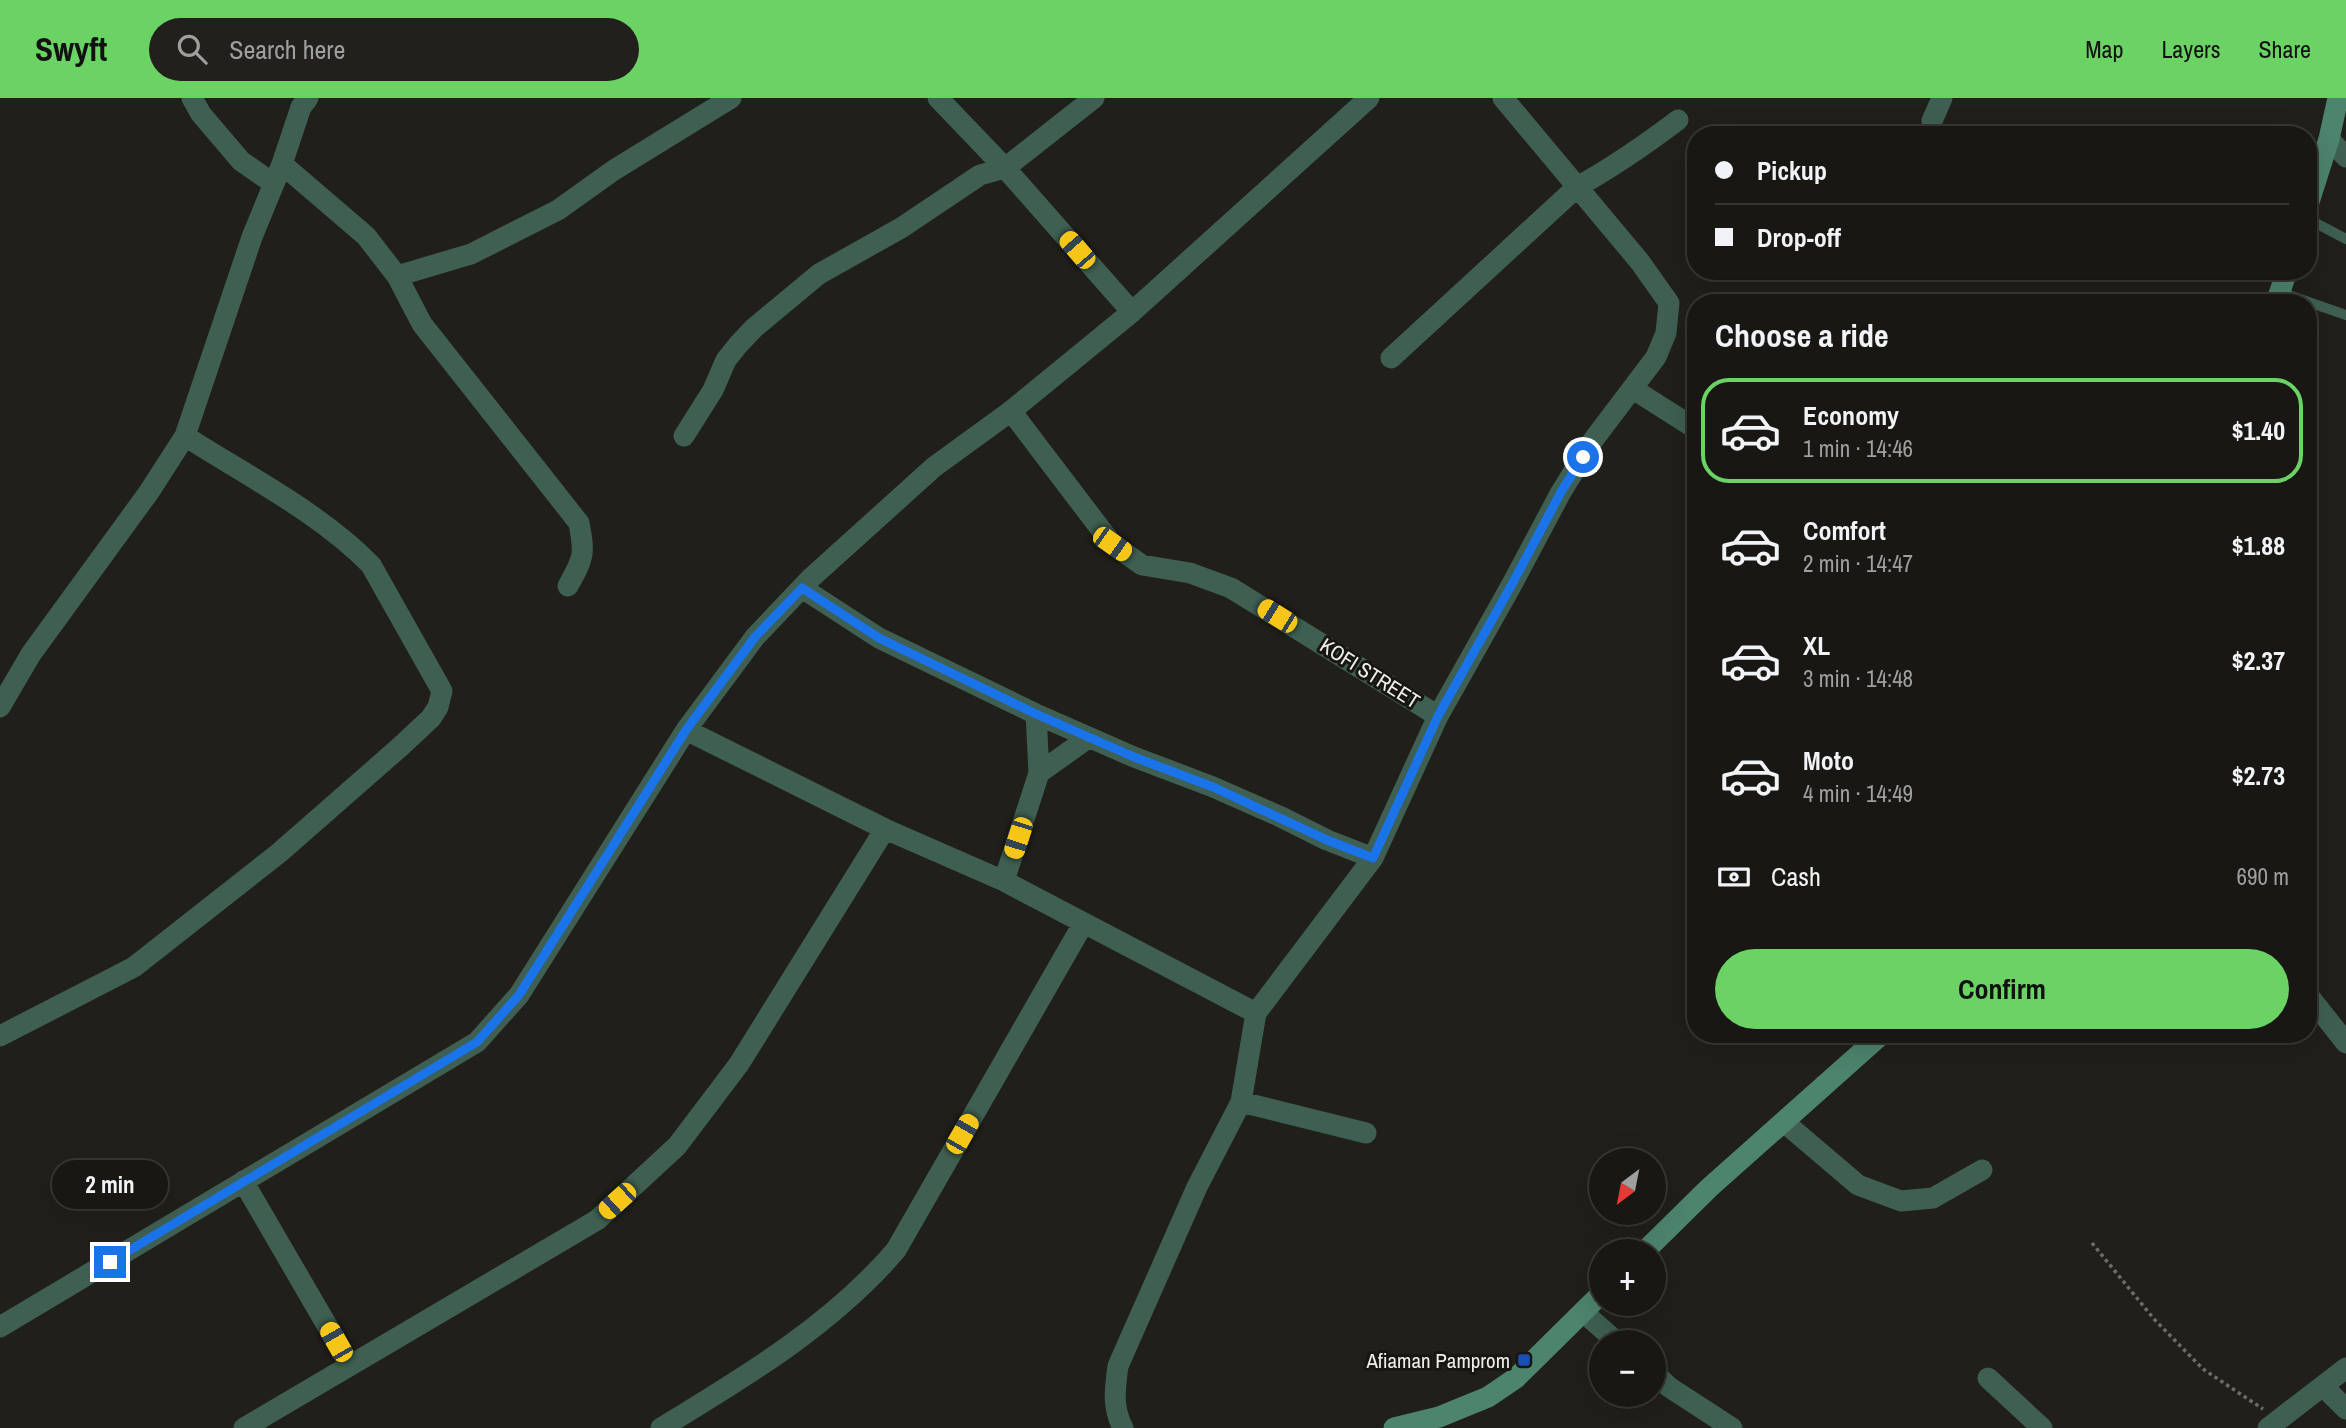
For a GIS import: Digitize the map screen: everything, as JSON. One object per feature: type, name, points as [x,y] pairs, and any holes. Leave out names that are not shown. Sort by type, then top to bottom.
[{"type":"street","points":[[192,98],[201,114],[241,161],[274,184]]},
{"type":"street","points":[[0,707],[31,654],[149,492],[185,436],[252,237],[282,164],[301,107],[308,98]]},
{"type":"street","points":[[397,276],[471,254],[558,211],[614,170],[731,98]]},
{"type":"street","points":[[938,98],[1005,168],[1132,312]]},
{"type":"street","points":[[684,436],[713,390],[726,360],[754,328],[819,274],[901,228],[980,175],[1005,168],[1094,98]]},
{"type":"street","points":[[0,1327],[477,1042],[519,995],[686,730],[755,637],[802,588],[934,467],[1011,411],[1132,312],[1369,98]]},
{"type":"street","points":[[1123,1428],[1117,1417],[1114,1397],[1118,1366],[1197,1187],[1241,1102],[1256,1013],[1373,858],[1438,716],[1561,492],[1594,439],[1656,357],[1666,333],[1669,303],[1640,262],[1503,98]]},
{"type":"street","points":[[1932,121],[1942,98]]},
{"type":"street","points":[[2317,177],[2338,98]]},
{"type":"street","points":[[1391,358],[1577,187],[1646,145],[1678,120]]},
{"type":"street","points":[[2329,139],[2346,157]]},
{"type":"street","points":[[282,164],[366,236],[397,276],[422,324],[579,523],[584,551],[581,564],[568,586]]},
{"type":"street","points":[[1633,389],[1687,423]]},
{"type":"street","name":"KOFI STREET","points":[[1011,411],[1112,544],[1142,565],[1190,573],[1231,588],[1438,716]]},
{"type":"street","points":[[0,1036],[134,967],[279,853],[400,747],[431,718],[438,707],[442,691],[371,565],[359,552],[298,507],[185,436]]},
{"type":"street","points":[[802,588],[879,638],[1036,714],[1134,757],[1213,787],[1327,840],[1373,858]]},
{"type":"street","points":[[1004,881],[1039,773],[1036,714]]},
{"type":"street","points":[[686,730],[885,829],[1004,881],[1256,1013]]},
{"type":"street","points":[[1039,773],[1088,738]]},
{"type":"street","points":[[244,1428],[597,1220],[677,1146],[739,1064],[885,829]]},
{"type":"street","points":[[661,1428],[752,1373],[821,1321],[873,1276],[895,1250],[1083,924]]},
{"type":"street","points":[[2317,1006],[2346,1043]]},
{"type":"street","points":[[1657,1239],[1709,1188],[1872,1043]]},
{"type":"street","points":[[1241,1102],[1366,1133]]},
{"type":"street","points":[[1784,1122],[1858,1185],[1901,1201],[1933,1199],[1982,1170]]},
{"type":"street","points":[[243,1181],[350,1365]]},
{"type":"street","points":[[1394,1428],[1441,1422],[1488,1397],[1516,1378],[1589,1306]]},
{"type":"street","points":[[1583,1312],[1603,1330]]},
{"type":"street","points":[[2274,1424],[2346,1368]]},
{"type":"street","points":[[1988,1378],[2042,1428]]},
{"type":"street","points":[[1666,1384],[1732,1428]]},
{"type":"street","points":[[2324,1387],[2346,1409]]},
{"type":"lane","points":[[2317,224],[2346,239]]},
{"type":"lane","points":[[2317,307],[2346,314]]},
{"type":"path","points":[[2092,1243],[2154,1319],[2203,1369],[2274,1424]]},
{"type":"place","name":"Afiaman Pamprom","points":[[1524,1360]]},
{"type":"route","points":[[110,1262],[477,1042],[519,995],[686,730],[755,637],[802,588],[879,638],[1036,714],[1134,757],[1213,787],[1327,840],[1373,858],[1438,716],[1583,457]]}]
